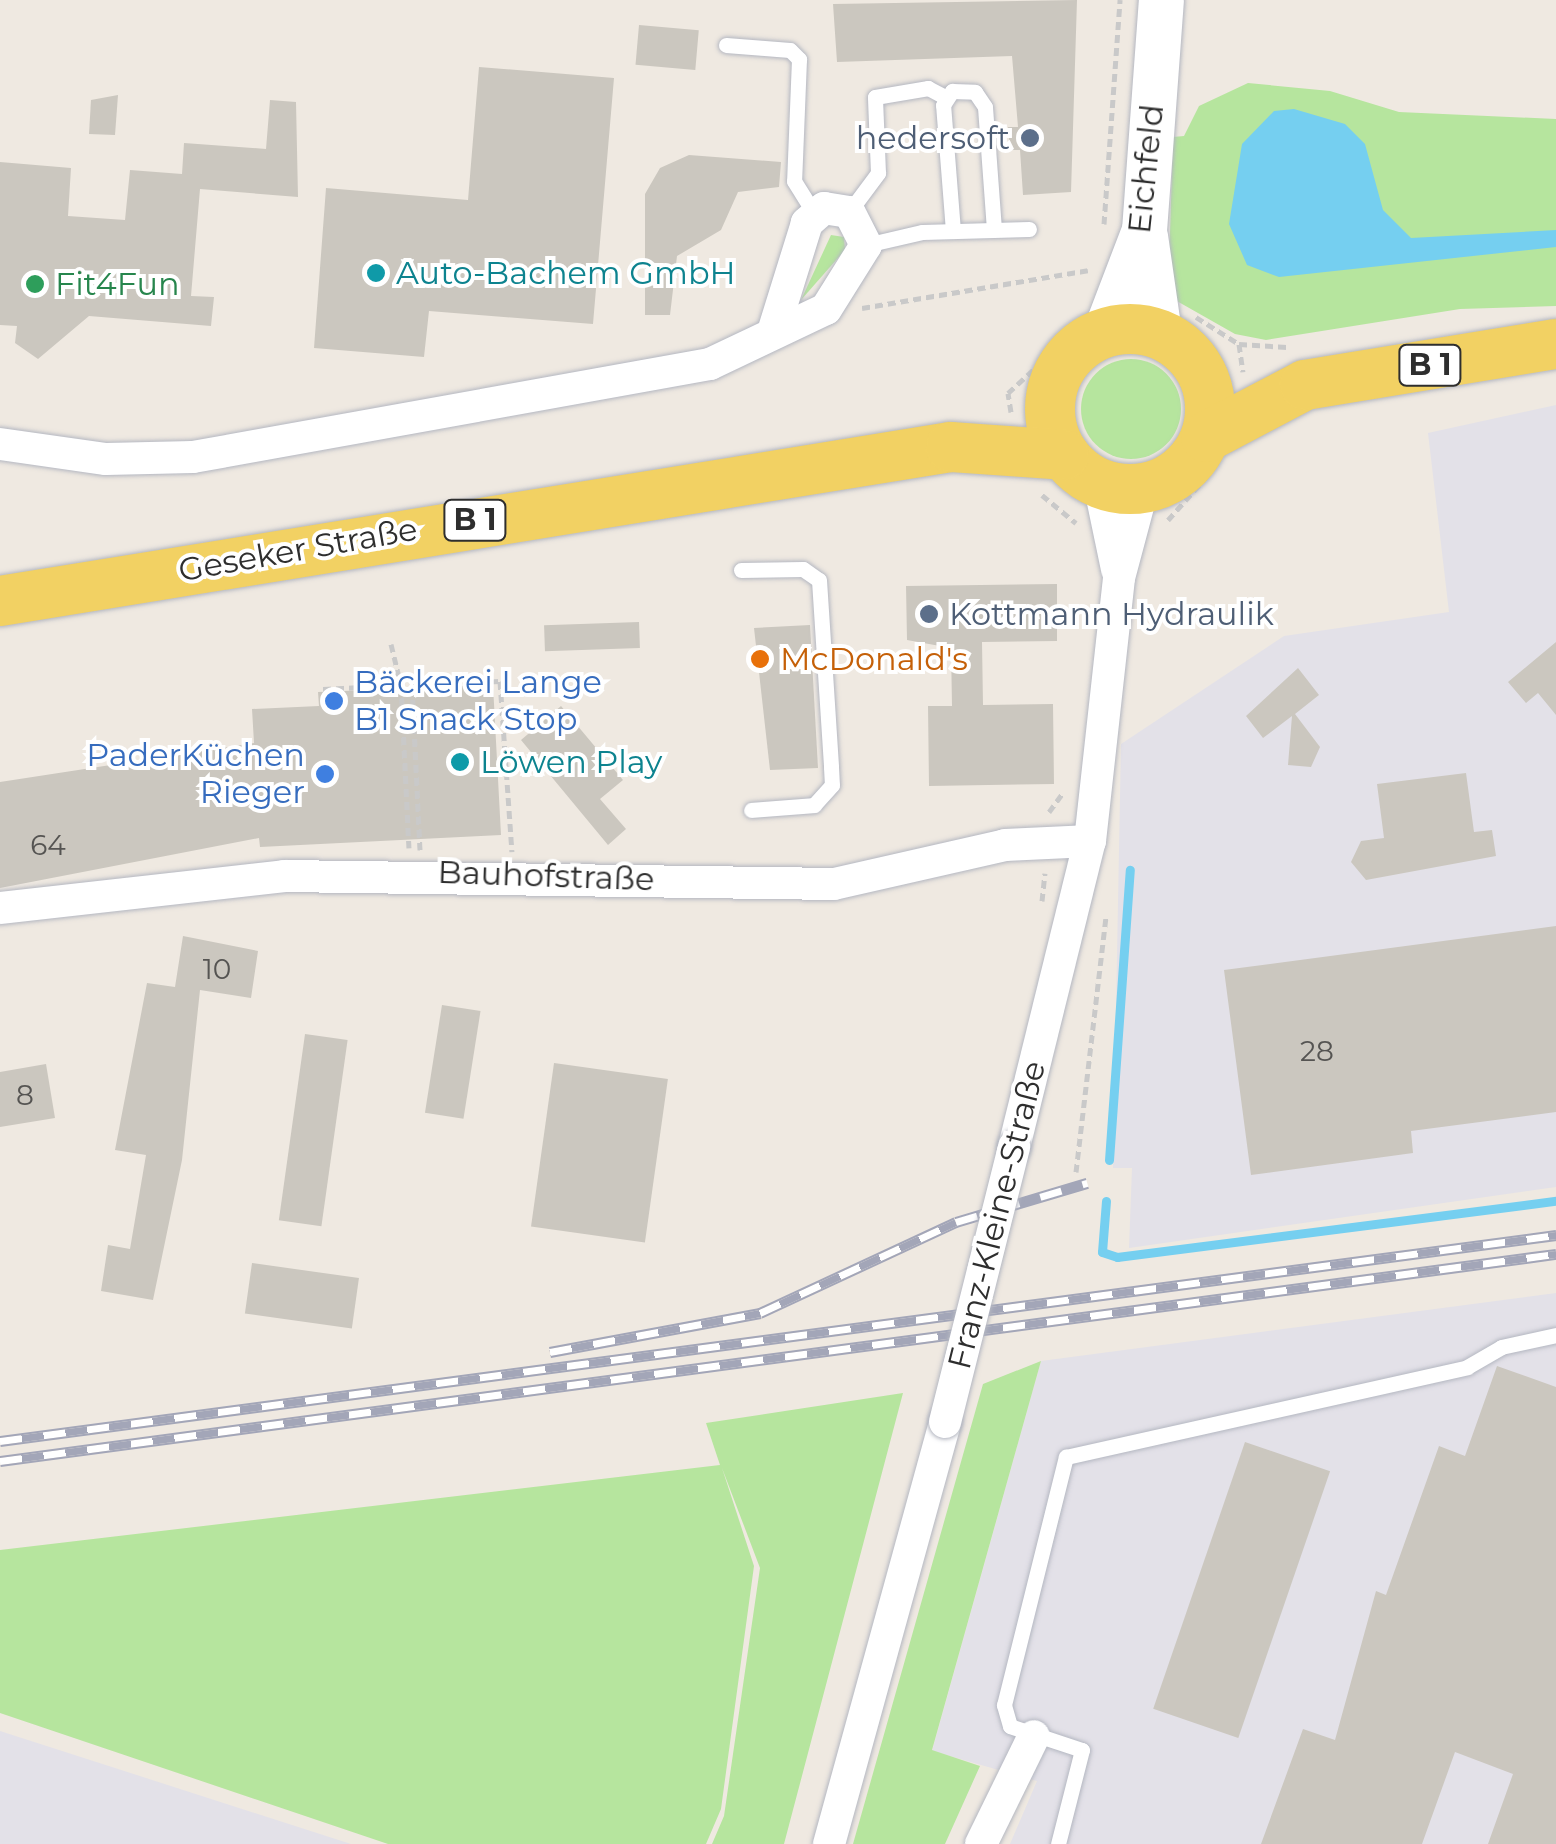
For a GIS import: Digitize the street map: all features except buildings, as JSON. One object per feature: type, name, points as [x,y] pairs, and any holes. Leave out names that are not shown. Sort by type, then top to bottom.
[{"type":"main road","name":"Eichfeld","points":[[1105,332],[1161,0]]},
{"type":"main road","points":[[1124,229],[1157,319],[1221,371],[1210,404],[1206,437]]},
{"type":"main road","points":[[1102,475],[1050,398],[1061,367],[1105,332],[1157,319]]},
{"type":"main road","name":"B 1","points":[[1102,475],[1185,468],[1206,437],[1304,386],[1556,344]]},
{"type":"main road","name":"B 1","points":[[1221,371],[1304,386]]},
{"type":"main road","name":"Geseker Straße","points":[[0,601],[951,447],[1050,398]]},
{"type":"main road","name":"Geseker Straße","points":[[951,447],[1102,475]]},
{"type":"street","points":[[0,444],[106,458],[193,457],[710,364],[774,329],[826,309],[866,245],[850,212],[814,213],[790,257],[774,329]]},
{"type":"street","name":"Franz-Kleine-Straße","points":[[829,1844],[945,1422],[1090,841],[1119,578],[1102,475]]},
{"type":"street","name":"Bauhofstraße","points":[[0,908],[208,882],[421,862],[514,875],[834,884],[1006,845],[1090,841]]},
{"type":"street","points":[[980,1844],[1034,1736]]},
{"type":"lane","points":[[726,45],[799,59],[794,181],[814,213]]},
{"type":"lane","points":[[850,212],[878,173],[875,97],[928,88],[945,97],[982,97],[994,230]]},
{"type":"lane","points":[[945,97],[953,231]]},
{"type":"lane","points":[[866,245],[953,231],[1030,228]]},
{"type":"lane","points":[[741,570],[803,570],[819,580],[832,785],[814,805],[750,810]]},
{"type":"lane","points":[[1058,1844],[1082,1750],[1010,1726],[1004,1705],[1066,1457],[1467,1367],[1501,1347],[1556,1335]]},
{"type":"path","points":[[1120,0],[1124,229]]},
{"type":"path","points":[[826,309],[1100,269]]},
{"type":"path","points":[[1157,319],[1182,309],[1239,344],[1221,371]]},
{"type":"path","points":[[391,644],[402,685],[410,851],[421,862]]},
{"type":"path","points":[[421,862],[412,685],[500,681],[514,875]]},
{"type":"path","points":[[323,689],[402,685]]},
{"type":"path","points":[[1076,1172],[1108,895]]},
{"type":"shaded area","points":[[1556,405],[1556,1187],[1129,1248],[1132,1168],[1113,1168],[1121,744],[1284,636],[1449,612],[1428,433]]},
{"type":"shaded area","points":[[1556,1293],[1556,1844],[1010,1844],[1037,1781],[932,1751],[1041,1361]]},
{"type":"shaded area","points":[[0,1731],[351,1844],[0,1844]]},
{"type":"green space","points":[[1248,83],[1330,91],[1399,112],[1556,119],[1556,306],[1460,309],[1266,340],[1235,334],[1168,296],[1173,137],[1184,136],[1199,106]]},
{"type":"green space","points":[[831,235],[844,237],[845,250],[801,300]]},
{"type":"green space","points":[[1131,359],[1150,363],[1166,374],[1177,390],[1181,409],[1177,428],[1166,444],[1150,455],[1131,459],[1112,455],[1096,444],[1085,428],[1081,409],[1085,390],[1096,374],[1112,363]]},
{"type":"green space","points":[[1041,1361],[932,1750],[980,1766],[945,1844],[853,1844],[983,1384]]},
{"type":"green space","points":[[903,1393],[784,1844],[712,1844],[724,1816],[760,1568],[722,1468],[754,1566],[721,1809],[706,1844],[388,1844],[0,1713],[0,1550],[720,1465],[706,1423]]},
{"type":"water","points":[[1294,109],[1345,124],[1365,144],[1383,210],[1411,238],[1556,230],[1556,247],[1279,277],[1247,265],[1229,224],[1242,144],[1274,111]]},
{"type":"waterway","points":[[1109,1160],[1130,870]]},
{"type":"waterway","points":[[1106,1201],[1102,1252],[1117,1257],[1556,1201]]},
{"type":"railway","points":[[550,1352],[760,1313],[956,1222],[1087,1183]]},
{"type":"railway","points":[[0,1441],[1556,1235]]},
{"type":"railway","points":[[0,1461],[1556,1254]]},
{"type":"place","name":"hedersoft","points":[[1030,138]]},
{"type":"place","name":"Auto-Bachem GmbH","points":[[376,273]]},
{"type":"place","name":"Fit4Fun","points":[[35,284]]},
{"type":"place","name":"Kottmann Hydraulik","points":[[929,614]]},
{"type":"place","name":"McDonald's","points":[[760,659]]},
{"type":"place","name":"Bäckerei Lange B1 Snack Stop","points":[[334,701]]},
{"type":"place","name":"Löwen Play","points":[[460,762]]},
{"type":"place","name":"PaderKüchen Rieger","points":[[325,774]]}]
